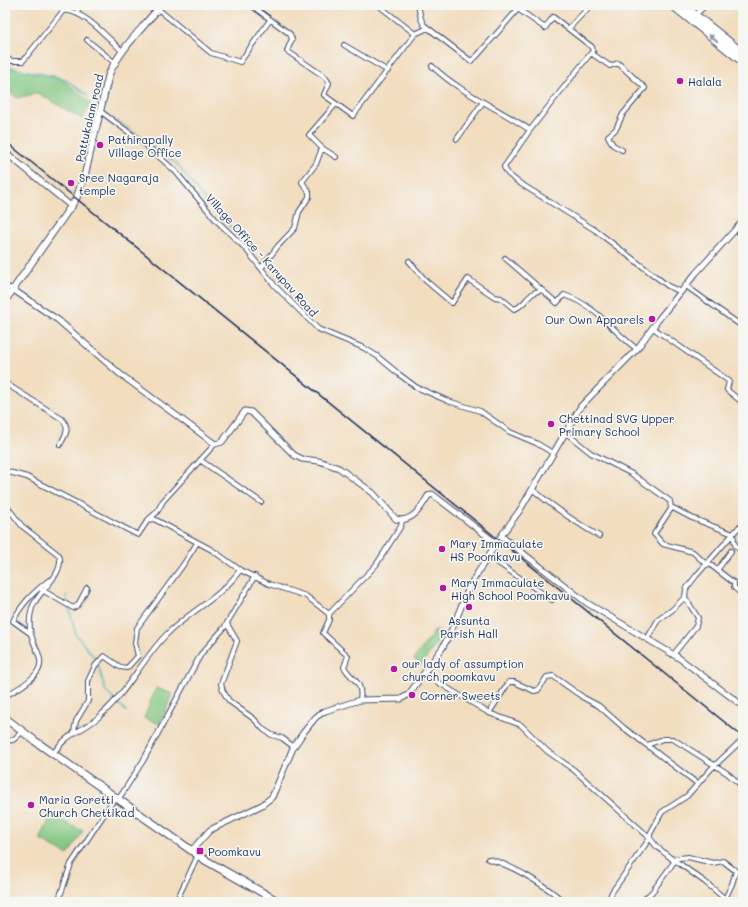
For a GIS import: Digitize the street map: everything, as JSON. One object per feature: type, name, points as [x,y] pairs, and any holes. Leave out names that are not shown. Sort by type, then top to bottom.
[{"type":"main road","points":[[672,5],[743,62]]},
{"type":"main road","points":[[683,5],[743,53]]},
{"type":"main road","name":"Pattukalam road","points":[[5,301],[12,289],[72,207],[85,174],[105,88],[114,62],[160,7]]},
{"type":"main road","points":[[5,718],[22,732],[191,851],[279,902]]},
{"type":"street","points":[[77,12],[80,5]]},
{"type":"street","points":[[251,5],[290,34],[292,39],[287,50],[328,82],[324,95],[353,116],[415,34],[428,28]]},
{"type":"street","points":[[378,5],[415,34]]},
{"type":"street","points":[[418,5],[421,19],[428,28],[471,61],[518,8],[523,10],[545,28],[553,17],[569,28],[592,47],[593,52],[610,66],[618,63],[645,88],[624,114],[616,129],[608,136],[612,145],[622,150]]},
{"type":"street","points":[[569,28],[592,5]]},
{"type":"street","points":[[695,15],[706,5]]},
{"type":"street","points":[[160,7],[211,53],[240,62],[270,20]]},
{"type":"street","points":[[5,58],[12,61],[23,61],[63,11],[77,12],[86,18],[122,52]]},
{"type":"street","points":[[87,40],[114,62]]},
{"type":"street","points":[[344,45],[388,71]]},
{"type":"street","points":[[593,52],[505,163],[505,169],[508,174],[571,217],[594,230],[668,286],[681,292]]},
{"type":"street","points":[[432,66],[438,73],[530,130]]},
{"type":"street","points":[[457,139],[483,102]]},
{"type":"street","points":[[336,104],[309,135],[322,148],[336,157]]},
{"type":"street","name":"Village Office - Karupav Road","points":[[100,111],[146,145],[171,167],[209,212],[246,248],[275,286],[318,328],[364,348],[377,356],[416,387],[448,401],[480,411],[510,432],[536,443],[553,453]]},
{"type":"street","points":[[262,267],[278,246],[295,228],[299,212],[309,197],[309,192],[302,182],[316,164],[322,148]]},
{"type":"street","points":[[5,152],[72,207]]},
{"type":"street","points":[[191,851],[210,830],[266,803],[277,789],[294,747],[316,717],[325,711],[360,700],[401,699],[409,694],[424,674],[452,629],[466,594],[496,543],[520,510],[581,406],[637,349],[681,292],[743,221]]},
{"type":"street","points":[[505,258],[557,302],[564,295],[578,300],[590,307],[637,349]]},
{"type":"street","points":[[409,261],[426,280],[452,303],[468,279],[494,297],[502,298],[514,309],[519,308],[534,291],[542,290]]},
{"type":"street","points":[[5,286],[12,289],[58,320],[120,374],[214,444]]},
{"type":"street","points":[[686,286],[743,327]]},
{"type":"street","points":[[653,328],[729,380],[727,390],[743,403]]},
{"type":"street","points":[[5,383],[62,419],[67,424],[68,431],[60,445]]},
{"type":"street","points":[[5,471],[27,476],[138,535],[148,520],[157,512],[163,501],[214,444],[222,442],[245,411],[251,412],[294,455],[302,459],[319,461],[339,468],[373,493],[396,519],[402,521],[410,519],[428,496],[432,494],[496,543]]},
{"type":"street","points":[[566,433],[591,453],[632,474],[670,502],[671,507],[692,518],[733,534]]},
{"type":"street","points":[[200,460],[261,502]]},
{"type":"street","points":[[532,489],[562,514],[571,517],[599,536]]},
{"type":"street","points":[[5,504],[22,526],[60,558],[58,569],[35,601],[32,608],[29,625],[41,659],[41,665],[29,682],[5,696]]},
{"type":"street","points":[[671,507],[654,534],[663,544],[693,552],[707,564],[718,569],[734,582],[734,587],[743,596]]},
{"type":"street","points":[[148,520],[154,519],[212,550],[240,570],[269,584],[306,596],[329,614]]},
{"type":"street","points":[[360,700],[361,692],[359,685],[344,667],[348,656],[323,633],[329,620],[329,614],[376,565],[401,526],[402,521]]},
{"type":"street","points":[[647,639],[658,620],[672,610],[685,597],[686,589],[739,526]]},
{"type":"street","points":[[733,534],[735,545],[743,553]]},
{"type":"street","points":[[501,536],[587,603],[673,655],[743,706]]},
{"type":"street","points":[[74,732],[76,721],[88,701],[88,681],[95,666],[104,656],[120,666],[127,668],[138,656],[135,643],[137,628],[183,565],[197,543]]},
{"type":"street","points":[[718,569],[731,551]]},
{"type":"street","points":[[488,556],[552,600]]},
{"type":"street","points":[[53,754],[60,744],[74,732],[91,723],[111,705],[164,637],[184,618],[224,590],[240,570]]},
{"type":"street","points":[[31,634],[13,620],[19,609],[38,589],[54,576]]},
{"type":"street","points":[[58,902],[71,864],[143,761],[201,654],[227,624],[255,576]]},
{"type":"street","points":[[38,589],[43,590],[73,608],[78,605],[87,588]]},
{"type":"street","points":[[673,655],[696,626],[698,618],[685,597]]},
{"type":"street","points":[[227,624],[237,641],[221,684],[223,691],[229,701],[254,719],[264,730],[272,735],[282,738],[294,747]]},
{"type":"street","points":[[424,674],[489,713],[521,725],[547,751],[574,770],[650,838],[656,846],[729,902]]},
{"type":"street","points":[[489,713],[509,682],[514,682],[534,691],[538,690],[547,677],[553,676],[584,698],[599,706],[624,728],[698,784]]},
{"type":"street","points":[[5,741],[13,740],[22,732]]},
{"type":"street","points":[[647,745],[663,739],[673,740],[727,773],[743,787]]},
{"type":"street","points":[[608,902],[612,892],[650,838],[650,834],[662,812],[687,796],[743,739]]},
{"type":"street","points":[[176,902],[198,855]]},
{"type":"street","points":[[672,859],[697,858],[713,863],[723,861],[730,866],[736,871],[732,884],[724,898]]},
{"type":"street","points":[[488,859],[497,861],[548,889],[564,902]]},
{"type":"street","points":[[641,902],[652,892],[673,864],[674,860],[672,859]]},
{"type":"green space","points":[[8,67],[59,77],[91,103],[82,119],[38,93],[17,98],[5,88],[5,74]]},
{"type":"green space","points":[[436,629],[443,634],[421,665],[414,659]]},
{"type":"green space","points":[[156,688],[172,694],[160,724],[144,718]]},
{"type":"green space","points":[[51,816],[83,831],[68,855],[40,840]]},
{"type":"waterway","points":[[10,67],[66,80],[88,96]]},
{"type":"waterway","points":[[118,121],[177,164],[211,208],[245,240]]},
{"type":"waterway","points":[[66,595],[68,604]]},
{"type":"waterway","points":[[69,607],[76,635],[97,661]]},
{"type":"waterway","points":[[98,665],[106,692],[126,711]]},
{"type":"railway","points":[[5,141],[743,737]]},
{"type":"place","name":"Halala","points":[[680,81]]},
{"type":"place","name":"Pathirapally Village Office","points":[[100,145]]},
{"type":"place","name":"Sree Nagaraja temple","points":[[71,183]]},
{"type":"place","name":"Our Own Apparels","points":[[652,319]]},
{"type":"place","name":"Chettinad SVG Upper Primary School","points":[[551,424]]},
{"type":"place","name":"Mary Immaculate HS Poomkavu","points":[[442,549]]},
{"type":"place","name":"Mary Immaculate High School Poomkavu","points":[[443,588]]},
{"type":"place","name":"Assunta Parish Hall","points":[[469,607]]},
{"type":"place","name":"our lady of assumption church poomkavu","points":[[394,669]]},
{"type":"place","name":"Corner Sweets","points":[[412,695]]},
{"type":"place","name":"Maria Goretti Church Chettikad","points":[[31,805]]},
{"type":"place","name":"Poomkavu","points":[[200,851]]}]
